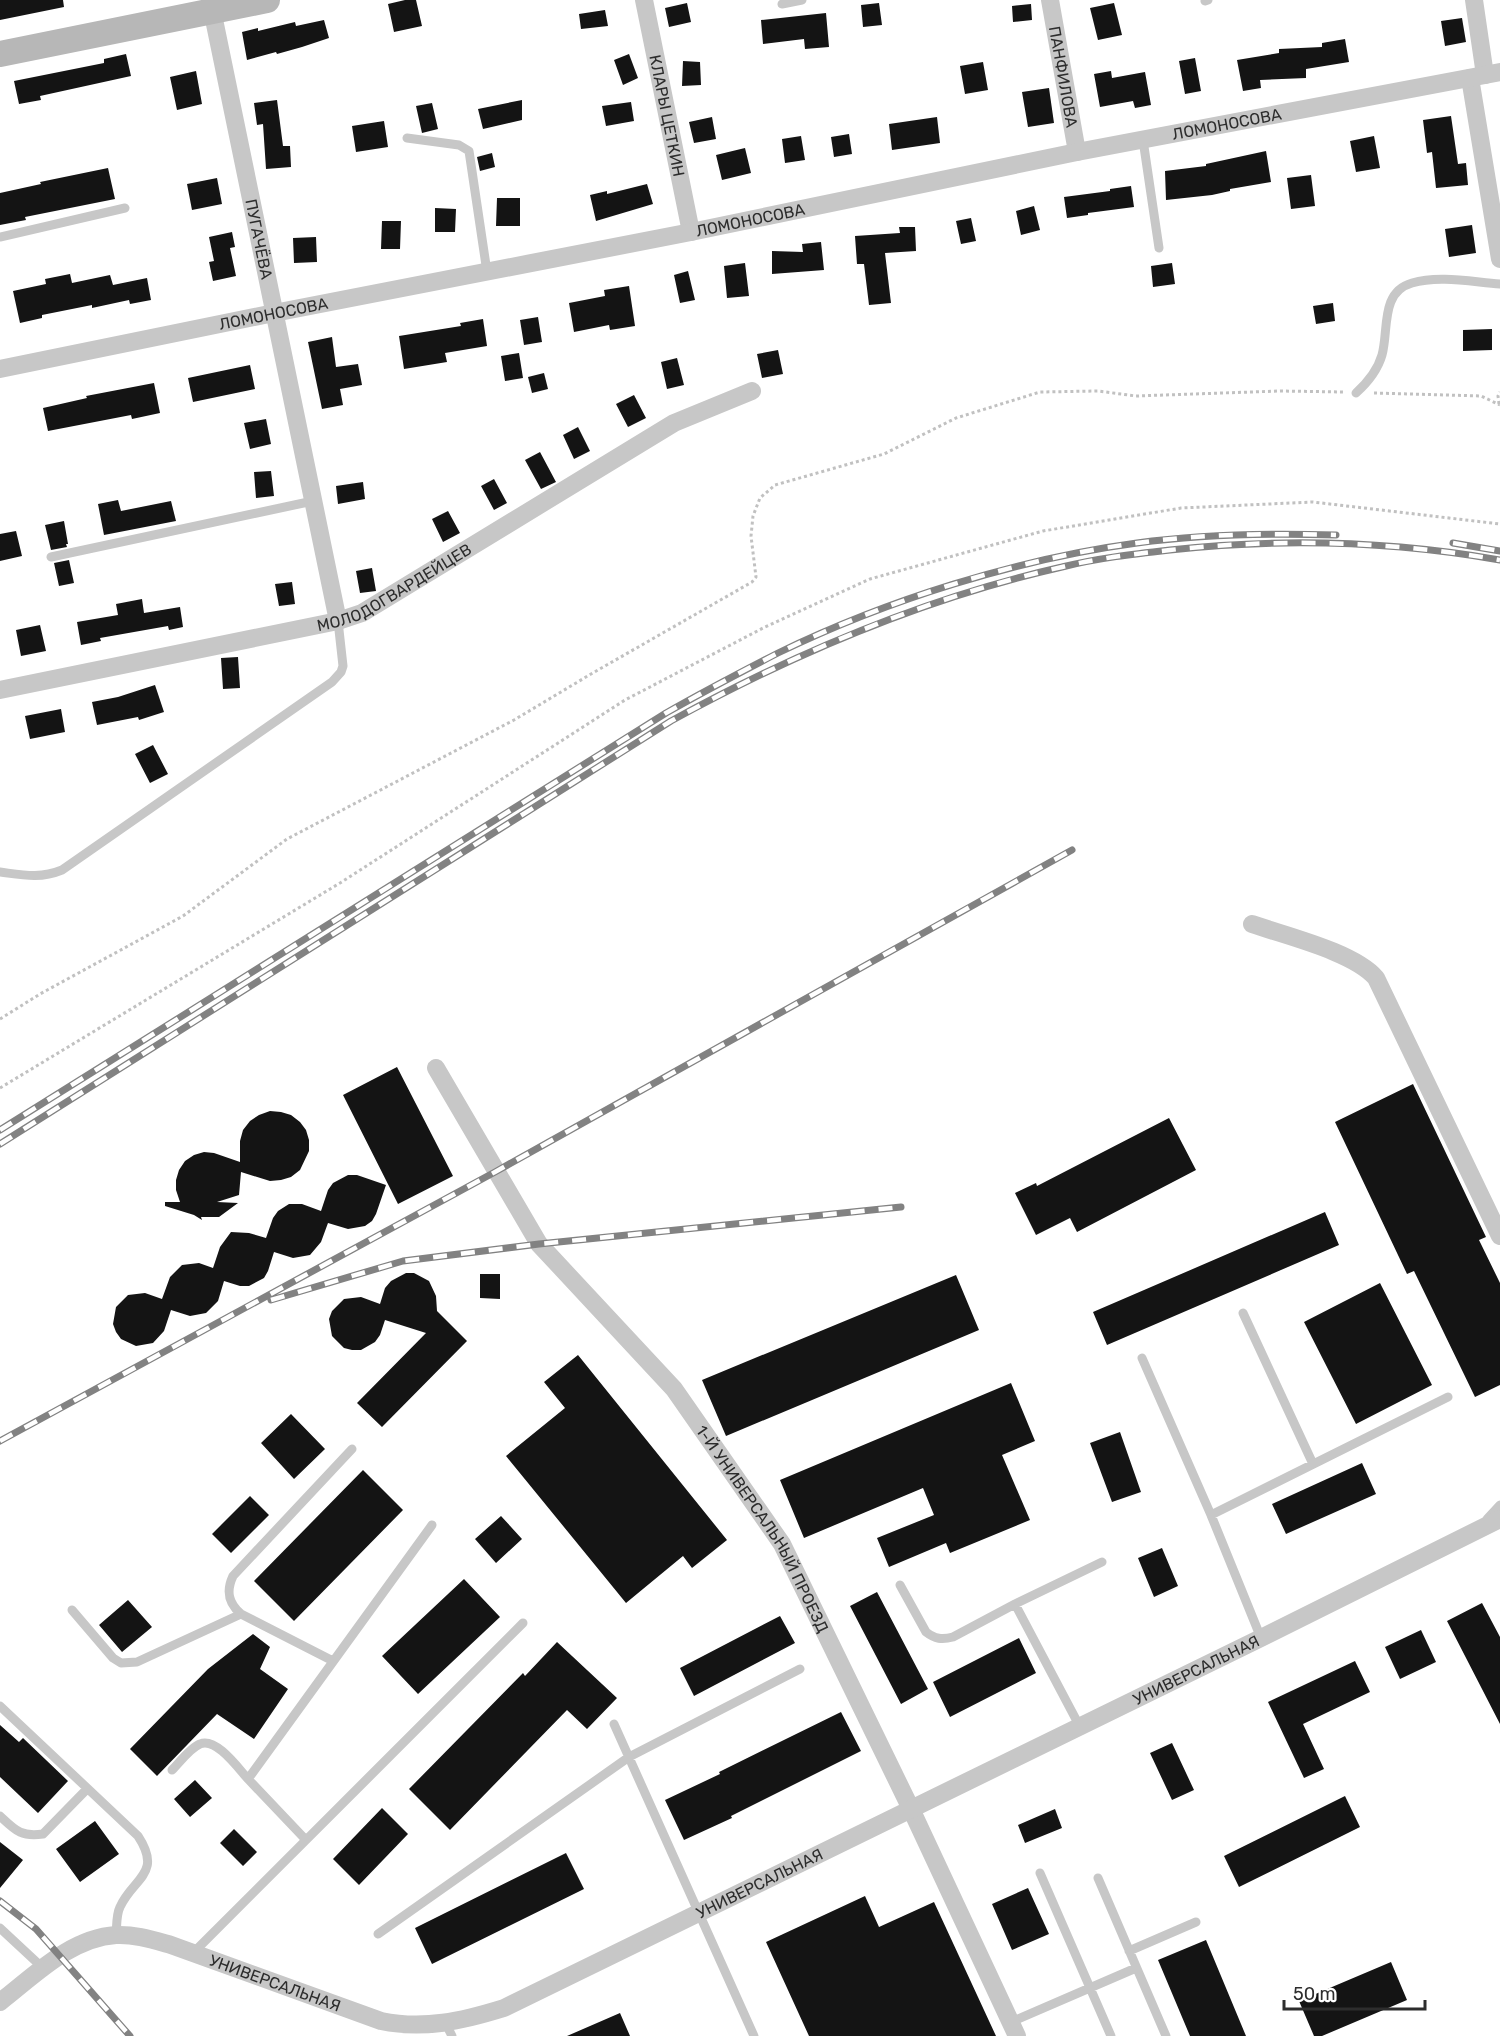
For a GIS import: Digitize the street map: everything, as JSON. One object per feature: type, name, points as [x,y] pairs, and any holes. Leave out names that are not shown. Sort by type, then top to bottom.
[{"type":"main road","points":[[0,54],[210,6],[267,0]]},
{"type":"street","name":"КЛАРЫ ЦЕТКИН","points":[[644,0],[691,232]]},
{"type":"street","name":"ПАНФИЛОВА","points":[[1050,0],[1077,153]]},
{"type":"street","points":[[1474,0],[1485,75],[1500,259]]},
{"type":"street","name":"ПУГАЧЁВА","points":[[210,6],[338,621]]},
{"type":"street","name":"ЛОМОНОСОВА","points":[[0,369],[1077,153],[1485,75]]},
{"type":"street","name":"МОЛОДОГВАРДЕЙЦЕВ","points":[[0,690],[338,621],[363,613],[674,423],[752,391]]},
{"type":"street","points":[[1252,924],[1346,957],[1368,969],[1376,978],[1500,1236]]},
{"type":"street","name":"1-Й УНИВЕРСАЛЬНЫЙ ПРОЕЗД","points":[[436,1068],[539,1244],[674,1389],[782,1544],[911,1809],[1014,2029]]},
{"type":"street","name":"УНИВЕРСАЛЬНАЯ","points":[[0,2002],[70,1949],[91,1940],[116,1935],[144,1938],[193,1953],[381,2022],[449,2030],[504,2008],[1500,1519]]},
{"type":"lane","points":[[782,4],[802,0]]},
{"type":"lane","points":[[407,138],[451,143],[465,146],[469,151],[487,272]]},
{"type":"lane","points":[[1143,140],[1160,248]]},
{"type":"lane","points":[[0,237],[125,208]]},
{"type":"lane","points":[[1356,393],[1366,384],[1382,357],[1388,307],[1398,290],[1411,283],[1431,280],[1500,285]]},
{"type":"lane","points":[[51,557],[313,501]]},
{"type":"lane","points":[[0,872],[49,876],[62,870],[332,682],[343,666],[338,621]]},
{"type":"lane","points":[[1243,1313],[1313,1464]]},
{"type":"lane","points":[[1142,1358],[1211,1515],[1261,1638]]},
{"type":"lane","points":[[1211,1515],[1448,1397]]},
{"type":"lane","points":[[333,1661],[241,1614],[234,1608],[229,1595],[229,1587],[233,1576],[352,1449]]},
{"type":"lane","points":[[1480,1528],[1500,1505]]},
{"type":"lane","points":[[248,1779],[432,1525]]},
{"type":"lane","points":[[900,1585],[926,1632],[943,1640],[1102,1562]]},
{"type":"lane","points":[[1015,1604],[1080,1726]]},
{"type":"lane","points":[[72,1610],[112,1658],[125,1664],[137,1662],[241,1614]]},
{"type":"lane","points":[[193,1953],[523,1623]]},
{"type":"lane","points":[[378,1934],[629,1757],[800,1669]]},
{"type":"lane","points":[[0,1706],[138,1836],[146,1850],[148,1865],[146,1873],[121,1905],[118,1912],[116,1935]]},
{"type":"lane","points":[[614,1724],[754,2036]]},
{"type":"lane","points":[[172,1770],[198,1744],[211,1743],[217,1746],[306,1840]]},
{"type":"lane","points":[[0,1816],[14,1830],[22,1834],[44,1834],[87,1789]]},
{"type":"lane","points":[[1040,1873],[1111,2036]]},
{"type":"lane","points":[[1098,1878],[1166,2036]]},
{"type":"lane","points":[[1129,1951],[1196,1922]]},
{"type":"lane","points":[[0,1928],[44,1969]]},
{"type":"lane","points":[[1014,2029],[1090,1988],[1136,1968]]},
{"type":"path","points":[[0,1019],[40,994],[183,916],[287,839],[514,720],[752,582],[756,577],[751,536],[753,516],[760,498],[775,485],[884,454],[956,418],[1040,392],[1098,391],[1136,396],[1280,391],[1480,396],[1499,404],[1500,392]]},
{"type":"path","points":[[0,1088],[340,884],[625,699],[765,627],[870,579],[1043,531],[1180,508],[1313,502],[1500,524]]},
{"type":"building","points":[[0,0],[63,0],[64,7],[0,20]]},
{"type":"building","points":[[416,0],[422,26],[394,32],[388,4]]},
{"type":"building","points":[[687,3],[691,22],[669,27],[665,8]]},
{"type":"building","points":[[879,3],[882,25],[863,27],[861,5]]},
{"type":"building","points":[[1114,3],[1122,35],[1098,40],[1090,8]]},
{"type":"building","points":[[1031,4],[1032,20],[1013,22],[1012,6]]},
{"type":"building","points":[[605,10],[608,26],[581,29],[579,14]]},
{"type":"building","points":[[826,13],[829,47],[805,49],[804,39],[763,44],[761,20]]},
{"type":"building","points":[[1462,18],[1466,42],[1445,46],[1441,21]]},
{"type":"building","points":[[324,20],[329,38],[277,54],[276,52],[247,60],[242,32],[258,28],[258,31],[295,22],[296,26]]},
{"type":"building","points":[[1345,39],[1349,62],[1306,69],[1306,78],[1260,80],[1261,88],[1243,91],[1237,60],[1279,53],[1279,49],[1322,47],[1322,43]]},
{"type":"building","points":[[126,54],[131,76],[40,96],[41,100],[19,104],[14,81],[104,63],[104,59]]},
{"type":"building","points":[[629,54],[638,78],[623,85],[614,60]]},
{"type":"building","points":[[1195,58],[1201,91],[1185,94],[1179,61]]},
{"type":"building","points":[[683,61],[700,62],[701,85],[682,86]]},
{"type":"building","points":[[983,62],[988,90],[965,94],[960,66]]},
{"type":"building","points":[[196,71],[202,104],[177,110],[170,77]]},
{"type":"building","points":[[1111,71],[1112,78],[1145,72],[1151,105],[1135,108],[1133,101],[1100,107],[1094,74]]},
{"type":"building","points":[[1049,88],[1054,123],[1028,127],[1022,92]]},
{"type":"building","points":[[277,100],[283,146],[290,146],[291,167],[266,169],[263,124],[257,125],[254,103]]},
{"type":"building","points":[[522,100],[522,120],[483,129],[478,109]]},
{"type":"building","points":[[631,102],[634,121],[606,126],[602,106]]},
{"type":"building","points":[[432,103],[438,129],[422,133],[416,106]]},
{"type":"building","points":[[1451,116],[1458,164],[1466,163],[1468,185],[1436,188],[1432,152],[1427,153],[1423,120]]},
{"type":"building","points":[[712,117],[716,139],[694,143],[689,122]]},
{"type":"building","points":[[937,117],[940,143],[892,150],[889,124]]},
{"type":"building","points":[[384,121],[388,147],[356,152],[352,126]]},
{"type":"building","points":[[849,134],[852,154],[834,157],[831,137]]},
{"type":"building","points":[[801,136],[805,160],[785,163],[782,139]]},
{"type":"building","points":[[1374,136],[1380,168],[1356,172],[1350,141]]},
{"type":"building","points":[[745,148],[751,173],[722,180],[716,155]]},
{"type":"building","points":[[1266,151],[1271,182],[1230,189],[1230,191],[1212,195],[1166,200],[1165,171],[1206,166],[1206,164]]},
{"type":"building","points":[[492,153],[495,167],[480,171],[477,157]]},
{"type":"building","points":[[108,168],[115,199],[25,217],[26,220],[0,225],[0,193]]},
{"type":"building","points":[[1311,175],[1315,206],[1291,209],[1287,178]]},
{"type":"building","points":[[217,178],[222,204],[192,210],[187,184]]},
{"type":"building","points":[[647,184],[653,204],[596,221],[590,195],[607,191],[607,194]]},
{"type":"building","points":[[1131,186],[1134,207],[1067,218],[1064,197]]},
{"type":"building","points":[[497,198],[520,198],[520,226],[496,226]]},
{"type":"building","points":[[1034,206],[1040,230],[1021,235],[1016,211]]},
{"type":"building","points":[[435,208],[456,209],[455,232],[435,232]]},
{"type":"building","points":[[971,218],[976,241],[961,244],[956,221]]},
{"type":"building","points":[[382,221],[401,221],[400,249],[381,249]]},
{"type":"building","points":[[1472,225],[1476,253],[1449,257],[1445,229]]},
{"type":"building","points":[[899,227],[915,227],[916,251],[885,253],[891,303],[869,305],[864,264],[857,264],[855,236],[900,233]]},
{"type":"building","points":[[232,232],[235,247],[230,248],[236,276],[213,281],[209,262],[214,261],[209,237]]},
{"type":"building","points":[[316,237],[317,262],[294,263],[293,238]]},
{"type":"building","points":[[821,242],[824,270],[772,274],[772,251],[803,252],[802,244]]},
{"type":"building","points":[[745,263],[749,296],[727,298],[724,266]]},
{"type":"building","points":[[1172,263],[1175,284],[1153,287],[1151,266]]},
{"type":"building","points":[[688,271],[695,300],[680,303],[674,275]]},
{"type":"building","points":[[70,274],[72,283],[110,275],[113,285],[147,278],[151,300],[130,304],[129,300],[92,308],[92,305],[42,315],[42,318],[20,323],[13,291],[46,284],[45,279]]},
{"type":"building","points":[[629,286],[635,326],[610,330],[609,325],[574,332],[569,303],[605,296],[604,290]]},
{"type":"building","points":[[1333,303],[1335,321],[1316,324],[1313,306]]},
{"type":"building","points":[[538,317],[542,342],[524,345],[520,320]]},
{"type":"building","points":[[483,319],[487,346],[445,353],[447,362],[404,369],[399,336],[461,326],[460,323]]},
{"type":"building","points":[[1492,329],[1492,350],[1463,351],[1463,330]]},
{"type":"building","points":[[332,337],[336,367],[358,364],[362,385],[340,389],[343,405],[322,409],[308,342]]},
{"type":"building","points":[[778,350],[783,374],[762,378],[757,354]]},
{"type":"building","points":[[519,353],[523,378],[505,381],[501,356]]},
{"type":"building","points":[[677,358],[684,385],[667,389],[661,362]]},
{"type":"building","points":[[250,365],[255,389],[193,402],[188,378]]},
{"type":"building","points":[[544,373],[548,389],[532,393],[528,377]]},
{"type":"building","points":[[154,383],[160,413],[132,419],[131,415],[48,431],[43,408],[87,398],[86,396]]},
{"type":"building","points":[[634,395],[646,418],[628,427],[616,404]]},
{"type":"building","points":[[266,419],[271,444],[250,449],[244,423]]},
{"type":"building","points":[[578,427],[590,451],[574,459],[563,435]]},
{"type":"building","points":[[540,452],[556,482],[541,489],[525,460]]},
{"type":"building","points":[[271,471],[274,496],[256,498],[254,472]]},
{"type":"building","points":[[494,479],[507,503],[494,510],[481,486]]},
{"type":"building","points":[[363,482],[365,499],[338,504],[336,486]]},
{"type":"building","points":[[118,500],[121,511],[171,501],[176,521],[104,535],[98,504]]},
{"type":"building","points":[[448,511],[460,533],[443,542],[432,519]]},
{"type":"building","points":[[64,521],[67,547],[51,550],[45,525]]},
{"type":"building","points":[[16,531],[22,556],[0,561],[0,534]]},
{"type":"building","points":[[69,560],[74,583],[59,586],[54,563]]},
{"type":"building","points":[[372,568],[376,591],[360,593],[356,571]]},
{"type":"building","points":[[292,582],[295,604],[279,606],[275,584]]},
{"type":"building","points":[[142,599],[144,613],[180,607],[183,627],[169,630],[168,626],[100,638],[101,641],[81,645],[77,622],[118,615],[116,604]]},
{"type":"building","points":[[40,625],[46,651],[21,656],[16,630]]},
{"type":"building","points":[[238,657],[240,688],[223,689],[221,658]]},
{"type":"building","points":[[155,685],[164,712],[139,720],[138,717],[97,725],[92,702],[118,697]]},
{"type":"building","points":[[61,709],[65,732],[30,739],[25,716]]},
{"type":"building","points":[[153,745],[168,774],[150,783],[135,754]]},
{"type":"building","points":[[397,1067],[453,1176],[398,1204],[343,1095]]},
{"type":"building","points":[[1413,1084],[1486,1237],[1479,1240],[1500,1283],[1500,1385],[1475,1397],[1414,1271],[1407,1274],[1335,1122]]},
{"type":"building","points":[[270,1111],[291,1115],[306,1130],[309,1151],[300,1170],[291,1177],[270,1181],[241,1172],[239,1195],[217,1202],[238,1203],[219,1217],[201,1217],[202,1220],[194,1215],[165,1206],[165,1202],[180,1202],[176,1180],[185,1161],[204,1152],[240,1162],[240,1141],[243,1130],[250,1121]]},
{"type":"building","points":[[1169,1118],[1196,1170],[1077,1232],[1070,1218],[1036,1235],[1015,1193],[1036,1183],[1037,1186]]},
{"type":"building","points":[[348,1175],[357,1175],[386,1185],[376,1214],[365,1226],[348,1229],[328,1223],[321,1242],[310,1255],[293,1258],[274,1252],[264,1278],[249,1286],[224,1281],[218,1301],[206,1313],[190,1316],[171,1310],[164,1331],[153,1343],[136,1346],[121,1339],[116,1332],[113,1324],[116,1307],[128,1295],[145,1293],[162,1299],[170,1277],[182,1265],[199,1263],[213,1268],[220,1247],[231,1232],[249,1233],[266,1238],[278,1211],[289,1204],[302,1204],[321,1211],[328,1190],[333,1183]]},
{"type":"building","points":[[1325,1212],[1339,1245],[1107,1345],[1093,1312]]},
{"type":"building","points":[[406,1273],[414,1273],[429,1281],[436,1296],[437,1311],[467,1341],[382,1427],[357,1403],[426,1333],[385,1320],[375,1342],[361,1350],[352,1350],[344,1348],[332,1336],[329,1319],[332,1311],[344,1299],[361,1297],[380,1304],[385,1288],[391,1281]]},
{"type":"building","points":[[480,1274],[500,1274],[500,1299],[480,1298]]},
{"type":"building","points":[[956,1275],[979,1330],[726,1436],[702,1380]]},
{"type":"building","points":[[1380,1283],[1432,1385],[1356,1424],[1304,1322]]},
{"type":"building","points":[[578,1355],[727,1540],[692,1568],[683,1556],[626,1603],[506,1456],[565,1408],[544,1382]]},
{"type":"building","points":[[1011,1383],[1035,1441],[1002,1455],[1030,1520],[950,1553],[946,1543],[889,1567],[877,1538],[934,1515],[923,1488],[804,1538],[780,1480]]},
{"type":"building","points":[[291,1414],[325,1449],[294,1479],[261,1443]]},
{"type":"building","points":[[1120,1432],[1141,1492],[1112,1502],[1090,1443]]},
{"type":"building","points":[[1362,1463],[1376,1494],[1286,1534],[1272,1504]]},
{"type":"building","points":[[363,1470],[403,1510],[294,1621],[254,1581]]},
{"type":"building","points":[[250,1496],[269,1515],[231,1553],[212,1534]]},
{"type":"building","points":[[501,1516],[522,1539],[496,1563],[475,1539]]},
{"type":"building","points":[[1162,1548],[1178,1586],[1154,1597],[1138,1558]]},
{"type":"building","points":[[464,1579],[500,1617],[418,1694],[382,1656]]},
{"type":"building","points":[[877,1592],[928,1689],[901,1704],[850,1606]]},
{"type":"building","points":[[128,1600],[152,1627],[122,1652],[99,1625]]},
{"type":"building","points":[[1482,1603],[1500,1637],[1500,1724],[1447,1621]]},
{"type":"building","points":[[780,1616],[795,1643],[694,1696],[680,1668]]},
{"type":"building","points":[[1421,1630],[1436,1662],[1400,1679],[1385,1647]]},
{"type":"building","points":[[253,1634],[270,1647],[260,1669],[288,1689],[254,1739],[217,1714],[157,1776],[130,1749],[208,1669]]},
{"type":"building","points":[[1019,1638],[1036,1673],[950,1717],[933,1682]]},
{"type":"building","points":[[557,1642],[617,1698],[587,1729],[567,1710],[450,1830],[409,1789],[523,1673],[525,1676]]},
{"type":"building","points":[[1355,1661],[1370,1692],[1303,1724],[1324,1769],[1304,1778],[1268,1702]]},
{"type":"building","points":[[841,1712],[861,1751],[731,1816],[732,1818],[684,1840],[665,1800]]},
{"type":"building","points":[[0,1725],[19,1742],[23,1738],[68,1781],[38,1813],[0,1777]]},
{"type":"building","points":[[1172,1743],[1194,1790],[1172,1800],[1150,1753]]},
{"type":"building","points":[[195,1780],[212,1798],[190,1817],[174,1799]]},
{"type":"building","points":[[1345,1796],[1360,1827],[1239,1887],[1224,1856]]},
{"type":"building","points":[[382,1808],[408,1834],[359,1885],[333,1859]]},
{"type":"building","points":[[1055,1809],[1062,1828],[1025,1843],[1018,1825]]},
{"type":"building","points":[[95,1821],[119,1854],[80,1882],[56,1849]]},
{"type":"building","points":[[234,1829],[257,1852],[243,1866],[220,1843]]},
{"type":"building","points":[[0,1842],[23,1860],[0,1888]]},
{"type":"building","points":[[566,1853],[584,1889],[432,1964],[415,1928]]},
{"type":"building","points":[[1028,1888],[1049,1934],[1012,1950],[992,1904]]},
{"type":"building","points":[[865,1896],[879,1927],[934,1902],[996,2036],[809,2036],[766,1942]]},
{"type":"building","points":[[1206,1940],[1246,2036],[1190,2036],[1158,1960]]},
{"type":"building","points":[[1391,1962],[1407,2000],[1322,2036],[1314,2036],[1299,2001]]},
{"type":"building","points":[[620,2013],[630,2036],[567,2036]]},
{"type":"railway","points":[[0,1130],[666,713],[764,660],[820,634],[953,584],[1046,559],[1092,550],[1211,536],[1336,535]]},
{"type":"railway","points":[[0,1144],[671,721],[765,673],[862,630],[911,611],[1011,580],[1089,561],[1170,550],[1253,544],[1335,543],[1418,549],[1500,560]]},
{"type":"railway","points":[[1453,543],[1500,551]]},
{"type":"railway","points":[[0,1441],[495,1172],[1072,850]]},
{"type":"railway","points":[[271,1300],[403,1261],[539,1244],[901,1207]]},
{"type":"railway","points":[[0,1901],[36,1929],[130,2036]]}]
